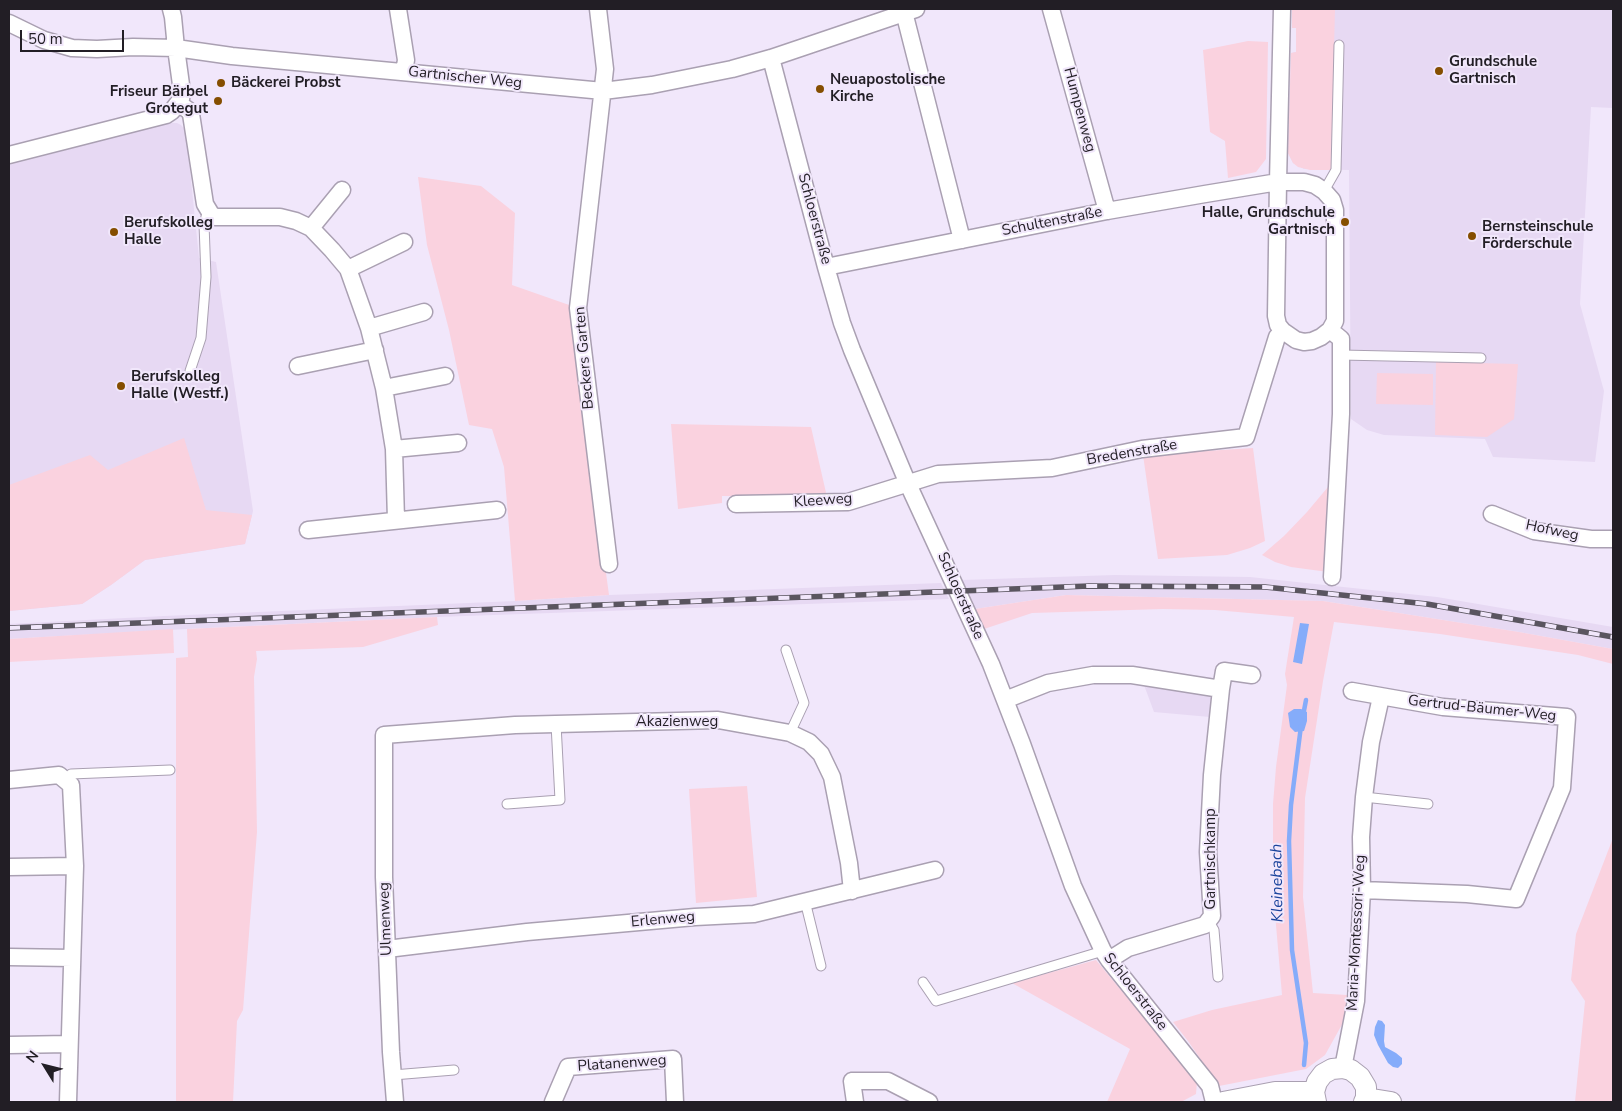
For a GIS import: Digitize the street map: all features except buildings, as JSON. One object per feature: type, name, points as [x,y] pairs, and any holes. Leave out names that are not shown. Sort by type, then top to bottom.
[{"type":"street","points":[[9,155],[166,115],[179,104],[182,92],[171,9]]},
{"type":"street","points":[[398,9],[406,60],[404,72]]},
{"type":"street","name":"Beckers Garten","points":[[598,9],[605,70],[578,308],[609,564]]},
{"type":"street","name":"Humpenweg","points":[[1051,9],[1106,211]]},
{"type":"street","points":[[1278,182],[1304,182],[1315,185],[1324,190],[1332,200],[1335,210],[1335,321],[1330,330],[1312,341],[1296,340],[1283,331],[1278,325],[1276,316],[1278,182],[1282,9]]},
{"type":"street","points":[[910,10],[962,240]]},
{"type":"street","name":"Gartnischer Weg","points":[[9,23],[44,40],[72,48],[176,48],[232,56],[603,91],[652,85],[732,69],[771,58],[910,10]]},
{"type":"street","name":"Schloerstraße","points":[[771,58],[842,323],[908,484],[991,664],[1073,886],[1106,956],[1210,1086],[1214,1102]]},
{"type":"street","points":[[179,104],[191,114],[205,204],[212,214],[280,217],[296,221],[311,228],[348,268],[369,328],[384,388],[394,449],[396,520]]},
{"type":"street","name":"Schultenstraße","points":[[826,267],[1106,211],[1278,182]]},
{"type":"street","points":[[311,228],[342,190]]},
{"type":"street","points":[[348,268],[404,242]]},
{"type":"street","points":[[369,328],[424,312]]},
{"type":"street","points":[[1330,330],[1341,339],[1341,414],[1332,577]]},
{"type":"street","name":"Bredenstraße","points":[[908,484],[938,474],[1052,468],[1142,449],[1246,437],[1277,338],[1283,331]]},
{"type":"street","points":[[298,366],[375,350]]},
{"type":"street","points":[[384,388],[445,376]]},
{"type":"street","points":[[394,449],[458,443]]},
{"type":"street","name":"Kleeweg","points":[[736,504],[848,502],[908,484]]},
{"type":"street","points":[[308,530],[497,510]]},
{"type":"street","name":"Hofweg","points":[[1492,514],[1534,531],[1590,539],[1613,539]]},
{"type":"street","name":"Gartnischkamp","points":[[1106,956],[1205,925],[1212,916],[1208,852],[1212,775],[1220,689],[1224,671],[1252,675]]},
{"type":"street","points":[[1005,700],[1048,683],[1093,675],[1132,675],[1220,689]]},
{"type":"street","name":"Gertrud-Bäumer-Weg","points":[[1352,691],[1443,707],[1567,717],[1562,788],[1516,899],[1467,894],[1362,890]]},
{"type":"street","name":"Maria-Montessori-Weg","points":[[1343,1068],[1356,1001],[1362,890],[1361,838],[1364,797],[1371,742],[1381,697]]},
{"type":"street","name":"Akazienweg","points":[[384,735],[515,725],[718,720],[790,733],[809,742],[821,754],[832,777],[849,863],[852,891]]},
{"type":"street","name":"Ulmenweg","points":[[384,735],[384,868],[395,1102]]},
{"type":"street","points":[[9,780],[59,775],[71,785],[75,866],[68,1102]]},
{"type":"street","points":[[9,867],[75,866]]},
{"type":"street","name":"Erlenweg","points":[[387,949],[527,932],[695,917],[754,914],[935,870]]},
{"type":"street","points":[[9,957],[72,958]]},
{"type":"street","points":[[9,1045],[69,1044]]},
{"type":"street","name":"Platanenweg","points":[[553,1102],[568,1067],[673,1058],[675,1102]]},
{"type":"street","points":[[1223,1102],[1275,1092],[1315,1097],[1317,1082],[1323,1074],[1332,1069],[1343,1068],[1352,1070],[1360,1077],[1366,1087],[1365,1100],[1391,1102]]},
{"type":"street","points":[[855,1102],[852,1081],[888,1081],[929,1102]]},
{"type":"lane","points":[[1324,190],[1336,170],[1339,46]]},
{"type":"lane","points":[[190,371],[201,338],[206,277],[204,224],[212,214]]},
{"type":"lane","points":[[1341,354],[1481,358]]},
{"type":"lane","points":[[786,650],[804,703],[790,733]]},
{"type":"lane","points":[[507,804],[560,800],[556,724]]},
{"type":"lane","points":[[65,780],[72,774],[170,770]]},
{"type":"lane","points":[[1364,797],[1428,804]]},
{"type":"lane","points":[[806,901],[821,966]]},
{"type":"lane","points":[[1208,920],[1214,930],[1218,978]]},
{"type":"lane","points":[[923,982],[936,1001],[1106,956]]},
{"type":"lane","points":[[393,1075],[454,1070]]},
{"type":"shaded area","points":[[1292,9],[1613,9],[1613,108],[1591,107],[1580,304],[1604,391],[1595,462],[1493,457],[1485,439],[1384,435],[1367,430],[1351,419],[1349,170],[1304,169],[1293,163],[1288,153],[1291,53],[1296,52],[1296,28],[1292,28]]},
{"type":"shaded area","points":[[1292,9],[1335,9],[1331,170],[1310,170],[1298,167],[1293,163],[1288,153],[1291,53],[1296,52],[1296,28],[1292,28]]},
{"type":"shaded area","points":[[1248,41],[1268,42],[1266,159],[1256,172],[1228,178],[1225,141],[1210,132],[1203,50]]},
{"type":"shaded area","name":"Berufskolleg Halle (Westf.)","points":[[168,123],[177,123],[186,131],[199,258],[216,262],[253,511],[245,544],[145,560],[82,604],[9,611],[9,165]]},
{"type":"shaded area","points":[[418,177],[481,186],[515,213],[512,285],[572,306],[581,390],[609,595],[515,601],[504,467],[492,429],[469,425],[449,330],[427,245]]},
{"type":"shaded area","points":[[1436,362],[1518,364],[1514,419],[1487,437],[1435,435]]},
{"type":"shaded area","points":[[1377,373],[1433,374],[1433,405],[1376,404]]},
{"type":"shaded area","points":[[671,424],[811,427],[827,497],[722,496],[722,503],[678,509]]},
{"type":"shaded area","points":[[184,438],[206,510],[252,515],[245,544],[145,560],[82,604],[9,611],[9,485],[90,455],[108,470]]},
{"type":"shaded area","points":[[1253,448],[1265,541],[1227,555],[1158,559],[1143,455]]},
{"type":"shaded area","points":[[1333,481],[1328,572],[1291,567],[1262,555],[1284,536]]},
{"type":"shaded area","points":[[1115,575],[1250,577],[1437,597],[1613,627],[1613,649],[1323,601],[1066,595],[975,609],[962,580]]},
{"type":"shaded area","points":[[941,583],[949,599],[437,617],[9,639],[9,624],[609,595]]},
{"type":"shaded area","points":[[1066,595],[1323,601],[1613,649],[1613,664],[1578,655],[1440,634],[1334,622],[1305,798],[1303,897],[1313,993],[1347,995],[1344,1021],[1325,1055],[1306,1069],[1219,1086],[1173,1022],[1212,1010],[1282,995],[1273,890],[1273,804],[1287,685],[1285,674],[1294,617],[1215,610],[1163,609],[1032,613],[984,629],[975,609]]},
{"type":"shaded area","points":[[437,617],[438,625],[363,647],[256,651],[257,659],[254,677],[257,832],[243,1010],[237,1021],[233,1102],[176,1102],[176,658],[188,657],[187,629]]},
{"type":"shaded area","points":[[173,629],[174,653],[9,662],[9,639]]},
{"type":"shaded area","points":[[1144,685],[1213,695],[1210,717],[1154,712]]},
{"type":"shaded area","points":[[747,786],[757,897],[696,903],[689,789]]},
{"type":"shaded area","points":[[1613,838],[1613,1102],[1575,1102],[1585,1001],[1571,980],[1576,934]]},
{"type":"shaded area","points":[[1096,960],[1197,1082],[1196,1094],[1181,1102],[1107,1102],[1130,1049],[1012,983]]},
{"type":"water","points":[[1300,623],[1309,624],[1302,664],[1293,662]]},
{"type":"water","points":[[1294,709],[1301,709],[1307,712],[1304,731],[1295,732],[1290,727],[1288,713]]},
{"type":"water","points":[[1378,1020],[1382,1021],[1385,1025],[1385,1047],[1402,1058],[1402,1064],[1398,1068],[1388,1063],[1378,1045],[1374,1035]]},
{"type":"waterway","name":"Kleinebach","points":[[1303,716],[1306,700]]},
{"type":"waterway","name":"Kleinebach","points":[[1301,726],[1291,805],[1289,841],[1292,950],[1306,1043],[1304,1065]]},
{"type":"railway","points":[[9,628],[1089,586],[1265,587],[1427,604],[1613,637]]},
{"type":"place","name":"Grundschule Gartnisch","points":[[1439,71]]},
{"type":"place","name":"Bäckerei Probst","points":[[221,83]]},
{"type":"place","name":"Neuapostolische Kirche","points":[[820,89]]},
{"type":"place","name":"Friseur Bärbel Grotegut","points":[[218,101]]},
{"type":"place","name":"Halle, Grundschule Gartnisch","points":[[1345,222]]},
{"type":"place","name":"Berufskolleg Halle","points":[[114,232]]},
{"type":"place","name":"Bernsteinschule Förderschule","points":[[1472,236]]},
{"type":"place","name":"Berufskolleg Halle (Westf.)","points":[[121,386]]}]
